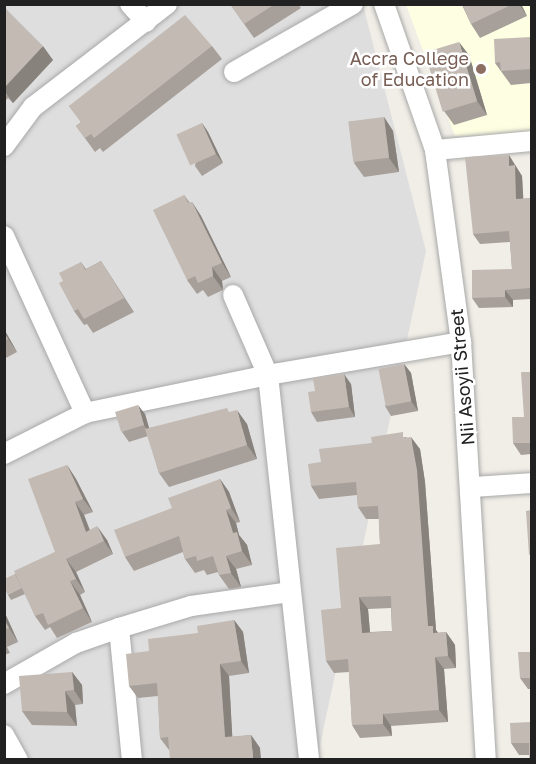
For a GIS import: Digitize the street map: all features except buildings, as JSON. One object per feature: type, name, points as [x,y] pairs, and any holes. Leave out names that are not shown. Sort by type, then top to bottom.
[{"type":"street","points":[[130,4],[146,22]]},
{"type":"street","points":[[4,146],[33,107],[167,4]]},
{"type":"street","points":[[234,72],[353,4]]},
{"type":"street","name":"Nii Asoyii Street","points":[[384,4],[435,150],[461,342],[472,487],[486,759]]},
{"type":"street","points":[[435,150],[531,141]]},
{"type":"street","points":[[4,236],[85,413]]},
{"type":"street","points":[[233,295],[268,375],[309,759]]},
{"type":"street","points":[[4,454],[85,413],[268,375],[461,342]]},
{"type":"street","points":[[472,487],[531,483]]},
{"type":"street","points":[[4,684],[76,643],[119,628],[191,606],[291,592]]},
{"type":"street","points":[[119,628],[132,759]]},
{"type":"street","points":[[4,735],[18,759]]},
{"type":"shaded area","points":[[4,5],[363,5],[426,251],[317,759],[5,759]]},
{"type":"shaded area","name":"Accra College of Education","points":[[406,5],[531,5],[531,134],[455,136]]},
{"type":"place","name":"Accra College of Education","points":[[481,69]]}]
